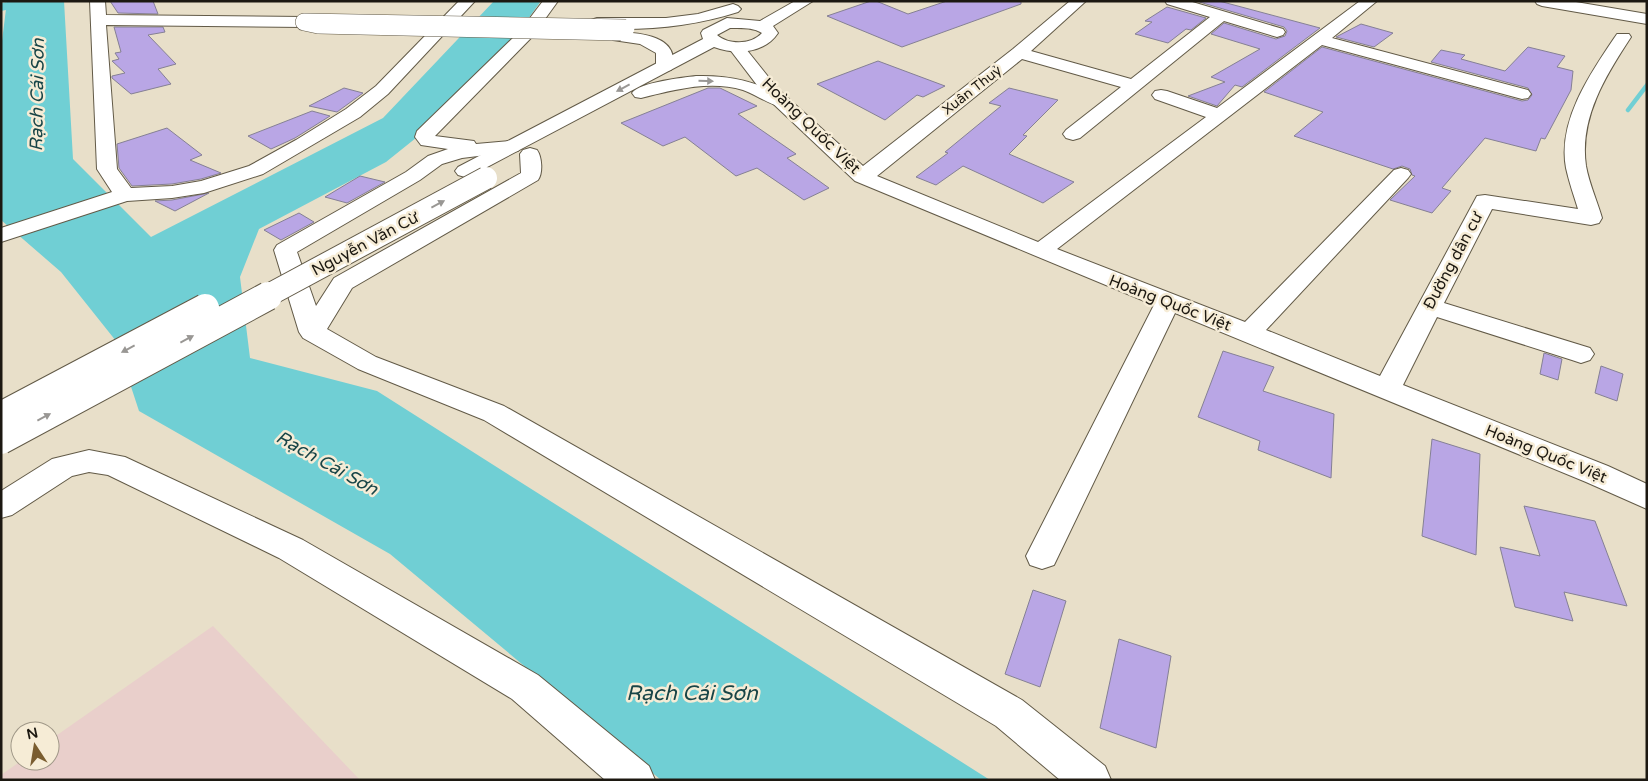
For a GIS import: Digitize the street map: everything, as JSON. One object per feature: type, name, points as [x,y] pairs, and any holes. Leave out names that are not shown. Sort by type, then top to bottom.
[{"type":"street","points":[[1,235],[125,195],[172,192],[204,187],[256,170],[353,113],[382,90],[468,1]]},
{"type":"street","points":[[520,151],[446,144],[428,141],[425,137],[427,131],[530,28],[551,1]]},
{"type":"street","points":[[754,24],[785,1]]},
{"type":"street","points":[[125,195],[106,169],[98,11],[275,22],[304,22],[318,25],[624,30],[724,29],[754,24],[806,1]]},
{"type":"street","name":"Xuân Thuỷ","points":[[862,177],[1019,52],[1079,1]]},
{"type":"street","points":[[1172,1],[1277,32]]},
{"type":"street","points":[[1040,251],[1370,1]]},
{"type":"street","points":[[1542,1],[1647,19]]},
{"type":"street","points":[[275,22],[332,16],[452,17]]},
{"type":"street","points":[[1073,134],[1221,16]]},
{"type":"street","points":[[530,28],[670,24],[696,20],[724,29],[756,44],[768,38],[770,33],[768,30],[754,24]]},
{"type":"street","points":[[275,22],[316,30],[438,32]]},
{"type":"street","points":[[530,28],[638,38],[654,43],[664,51],[665,66]]},
{"type":"street","name":"Nguyễn Văn Cừ","points":[[1,440],[520,151],[724,29]]},
{"type":"street","name":"Nguyễn Văn Cừ","points":[[520,151],[641,93],[724,29]]},
{"type":"street","name":"Hoàng Quốc Việt","points":[[724,29],[782,102],[862,177],[1040,251],[1249,333],[1597,474],[1647,497]]},
{"type":"street","name":"Đường dân cư","points":[[1386,390],[1485,201],[1591,218],[1576,167],[1575,142],[1587,96],[1598,74],[1623,37]]},
{"type":"street","points":[[1319,39],[1522,94]]},
{"type":"street","points":[[1019,52],[1134,85]]},
{"type":"street","points":[[641,93],[659,87],[694,81],[725,82],[752,88],[782,102]]},
{"type":"street","points":[[1161,95],[1219,115]]},
{"type":"street","points":[[312,332],[343,283],[531,176],[520,151]]},
{"type":"street","points":[[520,151],[459,152],[435,160],[413,176],[285,250],[312,332],[367,363],[494,413],[1009,713],[1091,780]]},
{"type":"street","points":[[1249,333],[1401,174]]},
{"type":"street","name":"Nguyễn Văn Cừ","points":[[1,416],[476,175]]},
{"type":"street","points":[[1042,556],[1168,302]]},
{"type":"street","points":[[1429,306],[1581,354]]},
{"type":"street","points":[[1,506],[63,466],[89,461],[114,465],[292,549],[525,687],[635,780]]},
{"type":"shaded area","points":[[213,626],[360,780],[1,780],[1,775],[10,769],[10,771],[60,771],[60,733]]},
{"type":"water","name":"Rạch Cái Sơn","points":[[7,1],[64,1],[73,159],[151,237],[383,118],[494,1],[541,1],[477,89],[386,162],[259,229],[240,277],[250,358],[377,391],[990,780],[661,780],[390,554],[139,411],[116,341],[61,272],[1,220],[1,49]]},
{"type":"building","points":[[110,1],[153,1],[158,14],[118,13]]},
{"type":"building","points":[[876,1],[908,14],[947,1],[1021,1],[1021,4],[902,47],[827,16]]},
{"type":"building","points":[[1196,1],[1219,1],[1320,28],[1242,87],[1235,85],[1217,106],[1188,96],[1225,82],[1211,77],[1260,49],[1211,34],[1224,23],[1276,39],[1285,36],[1287,31],[1284,27]]},
{"type":"building","points":[[1167,7],[1206,18],[1191,30],[1186,29],[1168,43],[1135,34],[1152,22],[1145,21]]},
{"type":"building","points":[[1361,24],[1393,33],[1374,47],[1336,37]]},
{"type":"building","points":[[114,27],[163,27],[165,32],[148,35],[176,64],[158,69],[171,84],[131,94],[112,78],[112,76],[125,73],[112,61],[119,59],[115,53],[121,52]]},
{"type":"building","points":[[1322,47],[1522,101],[1528,100],[1532,95],[1528,88],[1431,62],[1441,50],[1465,55],[1461,59],[1505,71],[1528,47],[1565,56],[1557,67],[1573,71],[1571,90],[1545,139],[1541,138],[1536,151],[1485,138],[1442,188],[1451,191],[1432,213],[1390,200],[1415,176],[1412,175],[1410,169],[1402,166],[1393,169],[1294,136],[1323,112],[1264,92]]},
{"type":"building","points":[[878,61],[945,86],[923,97],[917,95],[885,120],[817,84]]},
{"type":"building","points":[[344,88],[363,93],[337,112],[309,106]]},
{"type":"building","points":[[708,88],[720,88],[757,106],[738,114],[796,154],[787,158],[829,188],[804,200],[757,168],[736,176],[685,137],[663,146],[621,123]]},
{"type":"building","points":[[1009,88],[1058,100],[1023,135],[1027,136],[1009,154],[1074,182],[1043,203],[963,166],[936,185],[916,177],[948,153],[945,152],[1001,106],[989,103]]},
{"type":"building","points":[[312,111],[330,116],[295,138],[271,149],[248,136]]},
{"type":"building","points":[[167,128],[202,155],[190,160],[221,173],[172,184],[132,186],[119,168],[117,144]]},
{"type":"building","points":[[360,176],[385,182],[347,203],[325,197]]},
{"type":"building","points":[[209,193],[175,211],[155,201],[172,200]]},
{"type":"building","points":[[299,213],[314,222],[281,240],[264,230]]},
{"type":"building","points":[[1223,351],[1274,367],[1263,391],[1334,414],[1331,478],[1258,450],[1260,441],[1198,417]]},
{"type":"building","points":[[1544,353],[1562,359],[1558,380],[1540,374]]},
{"type":"building","points":[[1601,366],[1623,374],[1617,401],[1595,393]]},
{"type":"building","points":[[1432,439],[1480,454],[1476,555],[1422,536]]},
{"type":"building","points":[[1524,506],[1595,521],[1627,606],[1564,592],[1573,621],[1515,607],[1500,547],[1540,556]]},
{"type":"building","points":[[1033,590],[1066,601],[1040,687],[1005,674]]},
{"type":"building","points":[[1119,639],[1171,656],[1156,748],[1100,728]]},
{"type":"waterway","points":[[1,7],[6,6]]},
{"type":"waterway","points":[[1628,110],[1647,85]]}]
